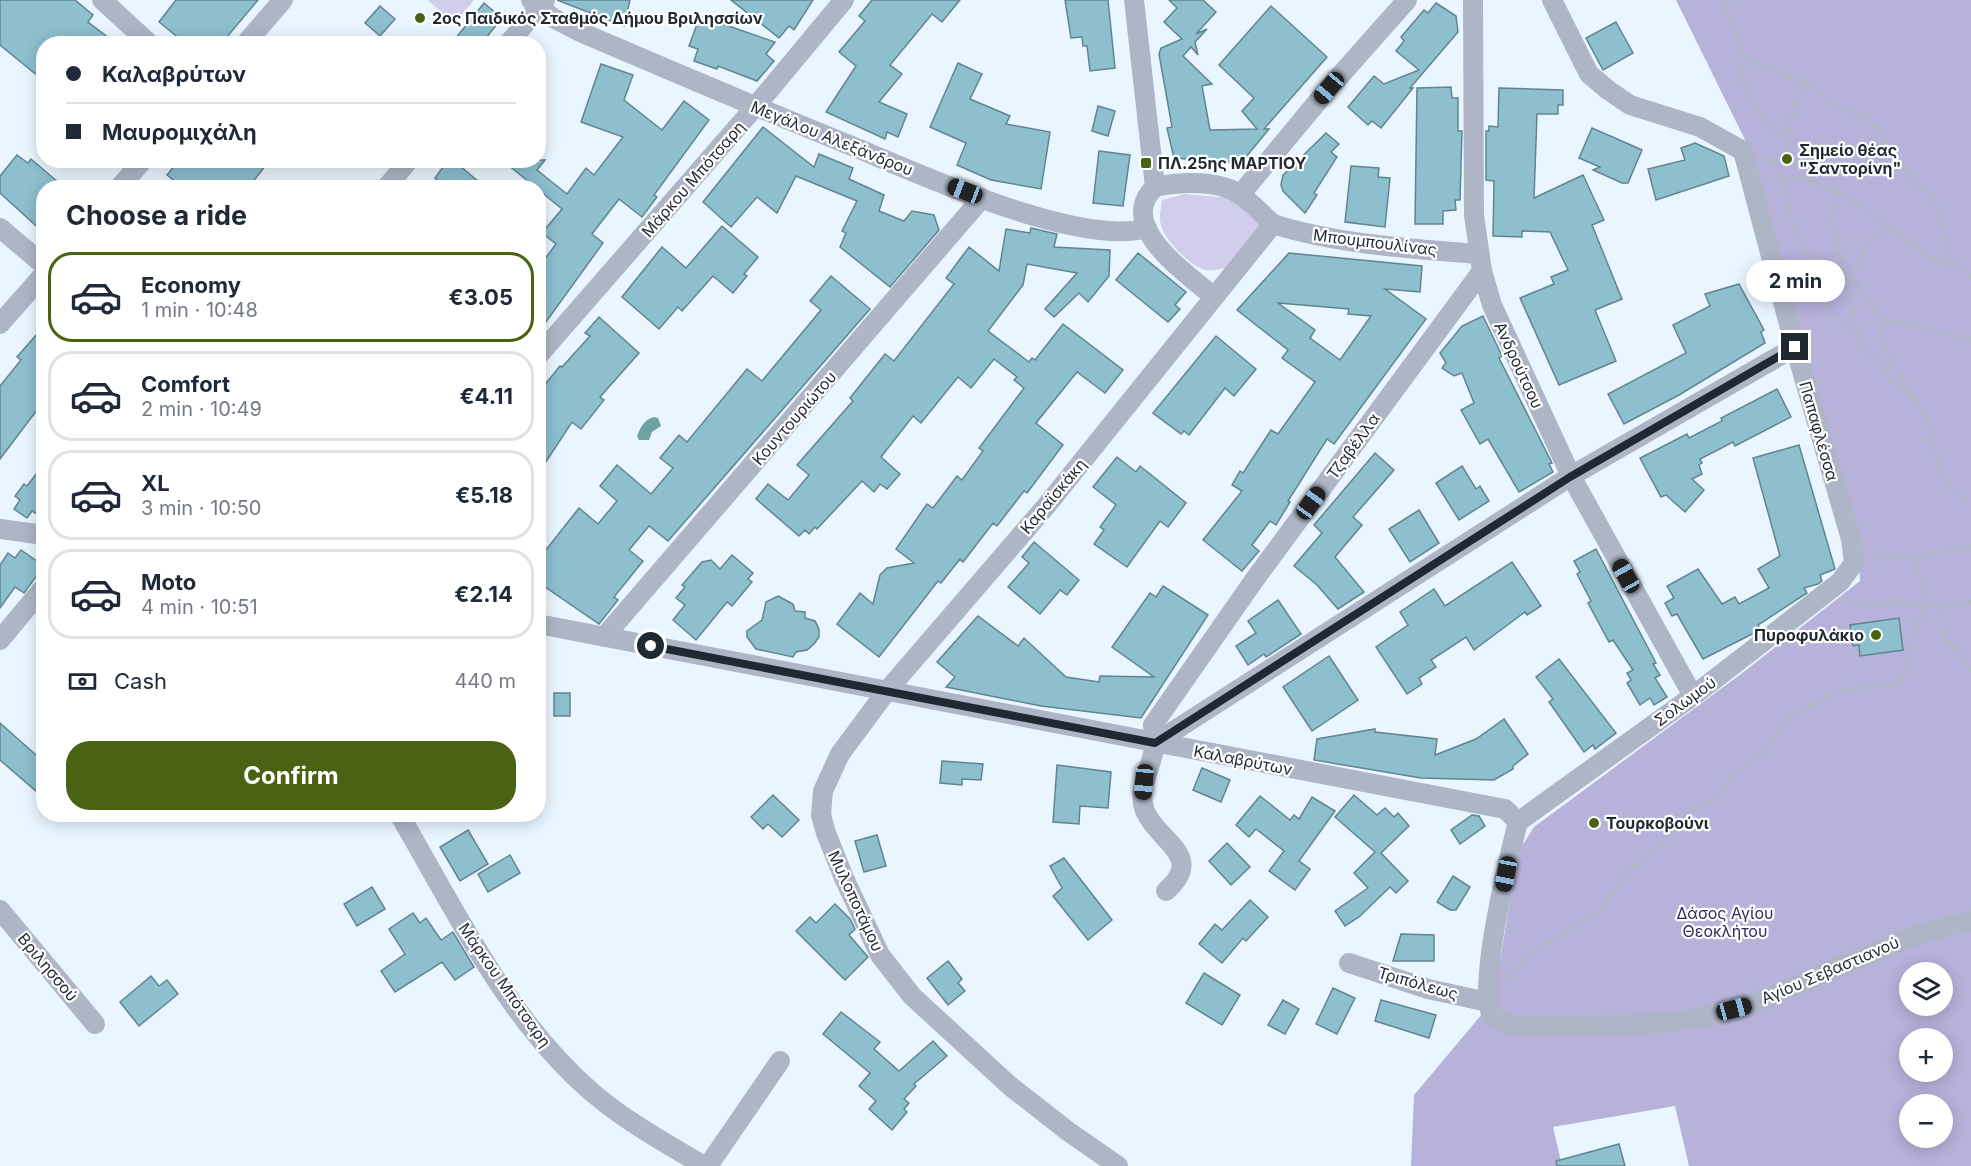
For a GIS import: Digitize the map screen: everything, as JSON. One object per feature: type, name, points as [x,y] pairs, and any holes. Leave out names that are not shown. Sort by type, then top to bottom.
[{"type":"street","points":[[102,0],[141,36]]},
{"type":"street","points":[[252,36],[283,0]]},
{"type":"street","name":"Μάρκου Μπότσαρη","points":[[546,347],[755,107],[844,0]]},
{"type":"street","points":[[1134,0],[1155,187],[1146,201],[1144,213],[1147,228],[1159,249],[1214,297]]},
{"type":"street","points":[[1240,195],[1329,88],[1407,0]]},
{"type":"street","name":"Ανδρούτσου","points":[[1473,0],[1474,215],[1480,262],[1492,305],[1570,477],[1693,696]]},
{"type":"street","name":"Παπαφλέσσα","points":[[1552,0],[1589,74],[1608,90],[1630,105],[1700,127],[1743,152],[1795,347],[1851,539],[1854,563],[1847,574]]},
{"type":"street","points":[[514,36],[539,2]]},
{"type":"street","name":"Μεγάλου Αλεξάνδρου","points":[[539,2],[553,18],[578,31],[755,107],[982,198],[1041,218],[1094,230],[1118,233],[1147,228]]},
{"type":"street","points":[[126,180],[136,168]]},
{"type":"street","points":[[393,180],[402,168]]},
{"type":"street","points":[[1155,187],[1187,183],[1220,188],[1240,195],[1273,224]]},
{"type":"street","name":"Κουντουριώτου","points":[[604,637],[982,198]]},
{"type":"street","name":"Μπουμπουλίνας","points":[[1273,224],[1299,233],[1428,250],[1480,262]]},
{"type":"street","name":"Καραϊσκάκη","points":[[886,692],[1047,505],[1273,224]]},
{"type":"street","points":[[0,228],[36,258]]},
{"type":"street","name":"Τζαβέλλα","points":[[1166,891],[1176,882],[1182,870],[1180,857],[1152,823],[1142,798],[1155,743],[1153,725],[1480,262]]},
{"type":"street","points":[[0,324],[36,283]]},
{"type":"street","points":[[1155,743],[1570,477],[1795,347]]},
{"type":"street","points":[[0,528],[36,534]]},
{"type":"street","name":"Σολωμού","points":[[1518,822],[1693,696],[1824,595],[1847,574]]},
{"type":"street","points":[[0,640],[36,596]]},
{"type":"street","name":"Καλαβρύτων","points":[[546,626],[1505,809],[1518,822]]},
{"type":"street","name":"Μυλοποτάμου","points":[[886,692],[840,754],[823,792],[821,815],[844,879],[876,946],[912,996],[954,1037],[1069,1132],[1118,1166]]},
{"type":"street","name":"Μάρκου Μπότσαρη","points":[[404,822],[466,932],[540,1039],[595,1095],[658,1139],[706,1166]]},
{"type":"street","points":[[1488,1002],[1488,981],[1502,892],[1518,822]]},
{"type":"street","name":"Βριλησσού","points":[[0,910],[95,1024]]},
{"type":"street","name":"Αγίου Σεβαστιανού","points":[[1488,1002],[1493,1016],[1519,1025],[1642,1024],[1698,1017],[1749,1005],[1903,939],[1971,921]]},
{"type":"street","name":"Τριπόλεως","points":[[1349,963],[1428,989],[1488,1002]]},
{"type":"street","points":[[706,1166],[780,1061]]},
{"type":"path","points":[[1728,0],[1727,10],[1746,56],[1743,74],[1747,99],[1764,122],[1790,138]]},
{"type":"path","points":[[1746,56],[1800,84],[1818,90],[1831,102],[1870,120],[1915,182],[1931,194],[1938,207],[1945,239],[1945,255],[1941,264]]},
{"type":"path","points":[[1800,84],[1803,93],[1795,103],[1792,116],[1788,120],[1789,148],[1774,162],[1782,179],[1792,222],[1818,276],[1830,309],[1860,343],[1877,358],[1891,381],[1915,402]]},
{"type":"path","points":[[1782,179],[1800,177],[1837,192],[1941,264],[1957,264],[1971,277]]},
{"type":"path","points":[[1837,192],[1830,224],[1839,232],[1840,255],[1860,343]]},
{"type":"path","points":[[1884,321],[1868,299],[1857,292],[1854,278],[1866,240],[1892,228]]},
{"type":"path","points":[[1884,321],[1905,321],[1954,338],[1971,339]]},
{"type":"path","points":[[1884,321],[1881,327],[1883,343],[1893,366],[1910,388],[1915,402],[1928,422],[1939,466],[1950,488],[1971,499]]},
{"type":"path","points":[[1847,574],[1884,554],[1914,558],[1971,547]]},
{"type":"path","points":[[1488,981],[1511,975],[1536,951],[1603,908],[1628,872],[1666,840],[1690,812],[1717,800],[1734,772],[1762,753],[1794,712],[1816,704],[1840,690],[1872,686],[1900,686],[1917,628],[1929,606],[1914,558]]},
{"type":"path","points":[[1824,595],[1870,606],[1893,601],[1929,606],[1971,602]]},
{"type":"path","points":[[1943,605],[1946,641],[1957,649],[1971,671]]},
{"type":"shaded area","points":[[428,0],[474,0],[454,24]]},
{"type":"shaded area","points":[[1184,194],[1232,198],[1260,224],[1256,233],[1225,268],[1207,270],[1196,266],[1179,252],[1165,234],[1160,221],[1162,200]]},
{"type":"shaded area","points":[[654,417],[658,418],[661,426],[652,432],[649,440],[639,440],[637,436],[642,426]]},
{"type":"green space","name":"Δάσος Αγίου Θεοκλήτου","points":[[1676,0],[1971,0],[1971,1166],[1689,1166],[1675,1106],[1553,1127],[1562,1166],[1411,1166],[1414,1095],[1498,995],[1498,973],[1516,864],[1522,846],[1534,827],[1745,671],[1860,581],[1859,563],[1751,152]]},
{"type":"building","points":[[0,0],[75,0],[93,15],[88,22],[106,36],[36,36],[36,74],[0,45]]},
{"type":"building","points":[[176,0],[258,0],[228,36],[176,36],[159,22]]},
{"type":"building","points":[[557,0],[630,0],[624,26]]},
{"type":"building","points":[[731,0],[813,0],[794,30],[789,26],[779,38]]},
{"type":"building","points":[[872,0],[960,0],[942,22],[932,14],[890,65],[902,74],[879,102],[907,114],[898,137],[887,132],[885,139],[826,112],[856,66],[839,52],[865,21],[859,16]]},
{"type":"building","points":[[1065,0],[1108,0],[1115,68],[1090,71],[1087,46],[1083,46],[1082,37],[1071,38]]},
{"type":"building","points":[[1169,0],[1203,0],[1216,12],[1196,34],[1207,29],[1195,42],[1198,55],[1191,47],[1183,56],[1212,84],[1202,86],[1210,130],[1257,129],[1242,111],[1254,98],[1219,65],[1271,6],[1327,57],[1264,129],[1269,129],[1241,163],[1174,158],[1167,128],[1172,127],[1159,54],[1161,48],[1182,39],[1164,22],[1177,8]]},
{"type":"building","points":[[484,3],[502,18],[487,36],[457,36]]},
{"type":"building","points":[[1436,3],[1456,16],[1458,32],[1410,88],[1413,88],[1381,128],[1372,121],[1368,125],[1348,107],[1374,76],[1384,84],[1419,70],[1396,51],[1404,41],[1401,37],[1424,10],[1428,13]]},
{"type":"building","points":[[380,6],[395,19],[380,36],[365,23]]},
{"type":"building","points":[[700,16],[775,42],[766,54],[774,61],[757,81],[718,66],[717,69],[694,61],[698,49],[689,46]]},
{"type":"building","points":[[1616,22],[1633,53],[1603,70],[1586,38]]},
{"type":"building","points":[[958,63],[982,74],[970,99],[1010,116],[1006,124],[1050,132],[1041,189],[991,180],[957,165],[966,143],[930,127]]},
{"type":"building","points":[[601,64],[633,75],[624,100],[662,130],[684,101],[709,120],[654,195],[657,197],[642,217],[619,199],[592,234],[603,243],[546,322],[546,257],[556,244],[546,236],[546,228],[562,209],[546,196],[546,180],[526,180],[512,168],[539,168],[537,170],[567,194],[586,168],[594,175],[623,137],[581,122]]},
{"type":"building","points":[[1451,87],[1452,98],[1458,98],[1458,131],[1462,131],[1460,200],[1455,200],[1456,210],[1443,211],[1443,224],[1415,224],[1417,88]]},
{"type":"building","points":[[1499,88],[1563,90],[1563,105],[1558,105],[1558,114],[1537,114],[1534,198],[1583,175],[1604,220],[1592,225],[1622,299],[1595,310],[1616,361],[1559,385],[1520,298],[1554,284],[1551,277],[1568,270],[1550,232],[1522,231],[1522,237],[1493,236],[1494,181],[1486,180],[1486,131],[1489,131],[1489,126],[1498,127]]},
{"type":"building","points":[[1098,106],[1115,111],[1108,136],[1092,131]]},
{"type":"building","points":[[763,127],[814,167],[819,154],[853,168],[849,179],[884,195],[879,211],[904,221],[912,211],[934,215],[939,230],[890,287],[840,247],[846,233],[842,231],[857,201],[796,176],[777,213],[757,197],[731,227],[703,202]]},
{"type":"building","points":[[1592,128],[1642,150],[1628,183],[1622,183],[1593,170],[1600,167],[1579,158]]},
{"type":"building","points":[[1326,133],[1339,144],[1331,152],[1337,157],[1314,193],[1317,195],[1305,213],[1283,191],[1281,185],[1283,175]]},
{"type":"building","points":[[1695,143],[1724,156],[1729,176],[1656,200],[1648,169],[1685,160],[1681,148]]},
{"type":"building","points":[[1099,151],[1130,155],[1123,206],[1093,203]]},
{"type":"building","points":[[17,155],[28,163],[31,159],[36,163],[36,168],[42,168],[56,180],[36,180],[36,226],[0,193],[0,176]]},
{"type":"building","points":[[1351,166],[1379,168],[1378,177],[1390,178],[1385,227],[1345,222]]},
{"type":"building","points":[[173,168],[264,168],[254,180],[173,180],[167,175]]},
{"type":"building","points":[[442,168],[462,168],[477,180],[437,180],[435,178]]},
{"type":"building","points":[[722,226],[758,257],[744,274],[747,276],[733,293],[713,276],[682,311],[678,307],[659,329],[622,297],[662,247],[686,268]]},
{"type":"building","points":[[1031,228],[1057,234],[1054,247],[1110,250],[1109,276],[1088,302],[1079,293],[1054,317],[1045,309],[1077,273],[1027,264],[1023,285],[988,331],[1029,362],[1032,358],[1035,360],[1063,324],[1123,370],[1105,393],[1077,372],[1036,423],[1063,445],[1027,493],[1024,491],[997,526],[993,523],[963,562],[960,559],[941,583],[938,581],[879,657],[837,624],[860,593],[873,604],[880,575],[887,568],[914,563],[896,549],[927,504],[933,508],[957,476],[962,480],[983,451],[979,448],[1024,388],[1014,380],[1017,377],[994,359],[971,388],[958,377],[921,423],[913,416],[881,457],[900,474],[887,489],[880,484],[874,492],[862,481],[817,529],[815,527],[809,534],[805,530],[799,536],[756,499],[768,484],[788,500],[809,475],[797,465],[853,401],[850,398],[885,354],[894,361],[954,284],[946,278],[969,247],[999,271],[1006,229],[1030,233]]},
{"type":"building","points":[[1138,253],[1186,292],[1175,305],[1180,309],[1168,322],[1116,280]]},
{"type":"building","points":[[1289,253],[1422,266],[1420,292],[1385,289],[1426,319],[1334,444],[1327,439],[1288,501],[1290,502],[1276,525],[1270,521],[1252,545],[1259,551],[1242,571],[1203,540],[1242,491],[1232,485],[1240,471],[1243,473],[1271,430],[1278,434],[1315,382],[1282,358],[1288,350],[1237,310]],"holes":[[[1278,303],[1349,309],[1348,314],[1371,316],[1340,360],[1310,338],[1315,330]]]},
{"type":"building","points":[[831,276],[870,309],[668,541],[649,526],[629,550],[643,561],[614,597],[618,600],[599,624],[546,588],[546,550],[579,508],[598,524],[617,501],[600,486],[617,465],[651,494],[673,468],[660,458],[679,435],[687,442],[747,369],[762,381],[821,310],[810,301]]},
{"type":"building","points":[[1739,284],[1764,330],[1761,332],[1765,343],[1679,395],[1624,424],[1608,394],[1686,353],[1673,325],[1710,306],[1705,294]]},
{"type":"building","points":[[1483,316],[1502,356],[1499,358],[1552,463],[1549,464],[1553,472],[1519,492],[1488,439],[1480,444],[1461,410],[1474,403],[1462,373],[1454,376],[1442,368],[1446,363],[1440,353],[1462,326]]},
{"type":"building","points":[[599,317],[639,353],[600,397],[604,400],[581,429],[572,422],[546,462],[546,383],[590,336],[585,333]]},
{"type":"building","points":[[36,335],[36,411],[0,459],[0,386],[21,360],[17,357]]},
{"type":"building","points":[[1216,336],[1256,369],[1234,396],[1225,388],[1189,435],[1184,431],[1181,434],[1153,413]]},
{"type":"building","points":[[1777,389],[1791,417],[1735,446],[1733,442],[1700,459],[1702,474],[1692,479],[1704,490],[1685,512],[1666,495],[1661,497],[1640,458],[1687,434],[1689,438],[1722,421],[1721,418]]},
{"type":"building","points":[[1799,445],[1835,569],[1820,575],[1822,581],[1804,588],[1807,593],[1758,625],[1760,629],[1756,632],[1703,659],[1677,614],[1672,616],[1665,603],[1674,598],[1667,586],[1698,569],[1722,604],[1735,597],[1739,604],[1769,588],[1758,569],[1780,556],[1753,458]]},
{"type":"building","points":[[1375,453],[1394,470],[1353,517],[1362,525],[1335,557],[1364,592],[1338,609],[1317,585],[1294,566],[1322,533],[1314,525]]},
{"type":"building","points":[[1117,457],[1136,472],[1140,466],[1186,503],[1168,527],[1160,521],[1127,567],[1094,544],[1104,530],[1100,527],[1116,505],[1093,487]]},
{"type":"building","points":[[1462,466],[1476,489],[1480,486],[1489,501],[1459,520],[1436,483]]},
{"type":"building","points":[[36,474],[36,514],[32,511],[27,518],[14,509],[20,500],[15,496],[24,484],[27,486]]},
{"type":"building","points":[[1419,510],[1439,543],[1410,562],[1389,529]]},
{"type":"building","points":[[1034,542],[1079,580],[1067,595],[1060,590],[1040,614],[1008,587],[1029,563],[1022,557]]},
{"type":"building","points":[[1596,549],[1656,663],[1653,664],[1660,675],[1655,678],[1667,697],[1654,705],[1650,698],[1640,705],[1627,683],[1631,680],[1627,673],[1633,670],[1613,640],[1609,642],[1588,603],[1591,601],[1577,574],[1580,572],[1574,561]]},
{"type":"building","points":[[21,550],[36,560],[36,577],[24,593],[15,587],[0,608],[0,565],[8,553],[15,558]]},
{"type":"building","points":[[732,555],[753,573],[748,579],[752,582],[732,606],[727,602],[696,640],[673,620],[685,605],[676,598],[685,587],[682,585],[702,562],[711,560],[720,569]]},
{"type":"building","points":[[1512,562],[1541,606],[1527,615],[1525,612],[1474,650],[1466,637],[1431,660],[1436,667],[1419,678],[1422,684],[1407,694],[1376,647],[1408,625],[1400,612],[1434,589],[1445,606]]},
{"type":"building","points":[[1163,586],[1208,615],[1141,718],[1041,706],[946,687],[955,677],[937,662],[978,616],[1018,646],[1024,638],[1066,677],[1099,682],[1100,676],[1154,677],[1112,647],[1150,593],[1156,597]]},
{"type":"building","points":[[778,596],[793,604],[795,611],[805,612],[805,618],[815,621],[819,629],[819,637],[814,644],[807,650],[796,652],[793,657],[756,649],[747,637],[747,631],[762,620],[766,602]]},
{"type":"building","points":[[1278,600],[1301,634],[1266,657],[1264,654],[1248,665],[1236,646],[1256,633],[1248,621]]},
{"type":"building","name":"Πυροφυλάκιο","points":[[1899,618],[1903,650],[1860,656],[1859,645],[1853,646],[1850,625]]},
{"type":"building","points":[[1329,656],[1358,700],[1312,731],[1283,687]]},
{"type":"building","points":[[1559,659],[1616,733],[1595,749],[1593,745],[1584,752],[1549,702],[1553,699],[1536,677]]},
{"type":"building","points":[[554,693],[570,693],[570,716],[554,716]]},
{"type":"building","points":[[1504,719],[1528,754],[1513,766],[1513,769],[1494,780],[1421,778],[1314,760],[1317,739],[1375,729],[1375,732],[1437,739],[1435,755],[1476,739]]},
{"type":"building","points":[[0,723],[36,755],[36,791],[0,760]]},
{"type":"building","points":[[942,761],[983,764],[981,780],[962,779],[962,785],[940,783]]},
{"type":"building","points":[[1057,765],[1111,772],[1108,808],[1080,806],[1079,824],[1053,822]]},
{"type":"building","points":[[1202,768],[1230,780],[1221,802],[1193,790]]},
{"type":"building","points":[[773,795],[799,820],[782,837],[768,824],[763,829],[751,817]]},
{"type":"building","points":[[1354,795],[1377,815],[1385,808],[1394,817],[1398,813],[1409,826],[1381,853],[1408,881],[1396,893],[1390,887],[1359,917],[1345,926],[1335,911],[1368,888],[1354,873],[1375,852],[1335,817]]},
{"type":"building","points":[[1260,796],[1290,820],[1294,815],[1299,819],[1312,797],[1335,811],[1299,861],[1310,869],[1295,890],[1269,871],[1284,851],[1256,829],[1249,837],[1236,825]]},
{"type":"building","points":[[1472,815],[1479,816],[1485,826],[1460,844],[1451,830]]},
{"type":"building","points":[[468,830],[488,864],[460,881],[440,847]]},
{"type":"building","points":[[877,835],[886,866],[864,872],[855,841]]},
{"type":"building","points":[[1227,843],[1250,867],[1231,885],[1209,861]]},
{"type":"building","points":[[510,855],[520,873],[488,892],[478,874]]},
{"type":"building","points":[[1064,858],[1112,920],[1088,940],[1053,896],[1062,888],[1050,866]]},
{"type":"building","points":[[1453,876],[1470,887],[1456,910],[1450,910],[1437,902]]},
{"type":"building","points":[[372,887],[385,909],[357,926],[344,904]]},
{"type":"building","points":[[1250,900],[1268,917],[1246,941],[1243,938],[1222,963],[1199,944],[1215,924],[1222,930]]},
{"type":"building","points":[[835,904],[850,919],[855,929],[849,935],[868,957],[845,980],[796,931],[810,917],[816,923]]},
{"type":"building","points":[[413,913],[420,923],[426,918],[441,940],[453,932],[474,967],[455,980],[442,962],[395,992],[381,971],[405,954],[389,929]]},
{"type":"building","points":[[1401,934],[1434,935],[1434,961],[1393,961]]},
{"type":"building","points":[[948,961],[962,979],[958,983],[965,991],[948,1005],[927,978]]},
{"type":"building","points":[[1204,973],[1240,995],[1222,1025],[1186,1003]]},
{"type":"building","points":[[151,976],[159,986],[167,980],[178,994],[139,1026],[120,1002]]},
{"type":"building","points":[[1333,988],[1355,998],[1337,1034],[1316,1024]]},
{"type":"building","points":[[1283,1000],[1299,1009],[1285,1034],[1268,1025]]},
{"type":"building","points":[[1381,1000],[1436,1015],[1429,1038],[1375,1021]]},
{"type":"building","points":[[841,1012],[880,1042],[874,1049],[899,1071],[933,1041],[947,1056],[914,1084],[916,1086],[904,1099],[909,1103],[904,1109],[907,1112],[892,1130],[869,1109],[876,1101],[859,1086],[870,1073],[823,1034]]},
{"type":"building","points":[[1619,1144],[1625,1166],[1557,1166],[1556,1161]]},
{"type":"place","name":"2ος Παιδικός Σταθμός Δήμου Βριλησσίων","points":[[420,18]]},
{"type":"place","name":"Σημείο θέας \"Σαντορίνη\"","points":[[1787,159]]},
{"type":"place","name":"ΠΛ.25ης ΜΑΡΤΙΟΥ","points":[[1146,163]]},
{"type":"place","name":"Πυροφυλάκιο","points":[[1876,635]]},
{"type":"place","name":"Τουρκοβούνι","points":[[1594,823]]},
{"type":"route","points":[[651,646],[1155,743],[1570,477],[1795,347]]}]
